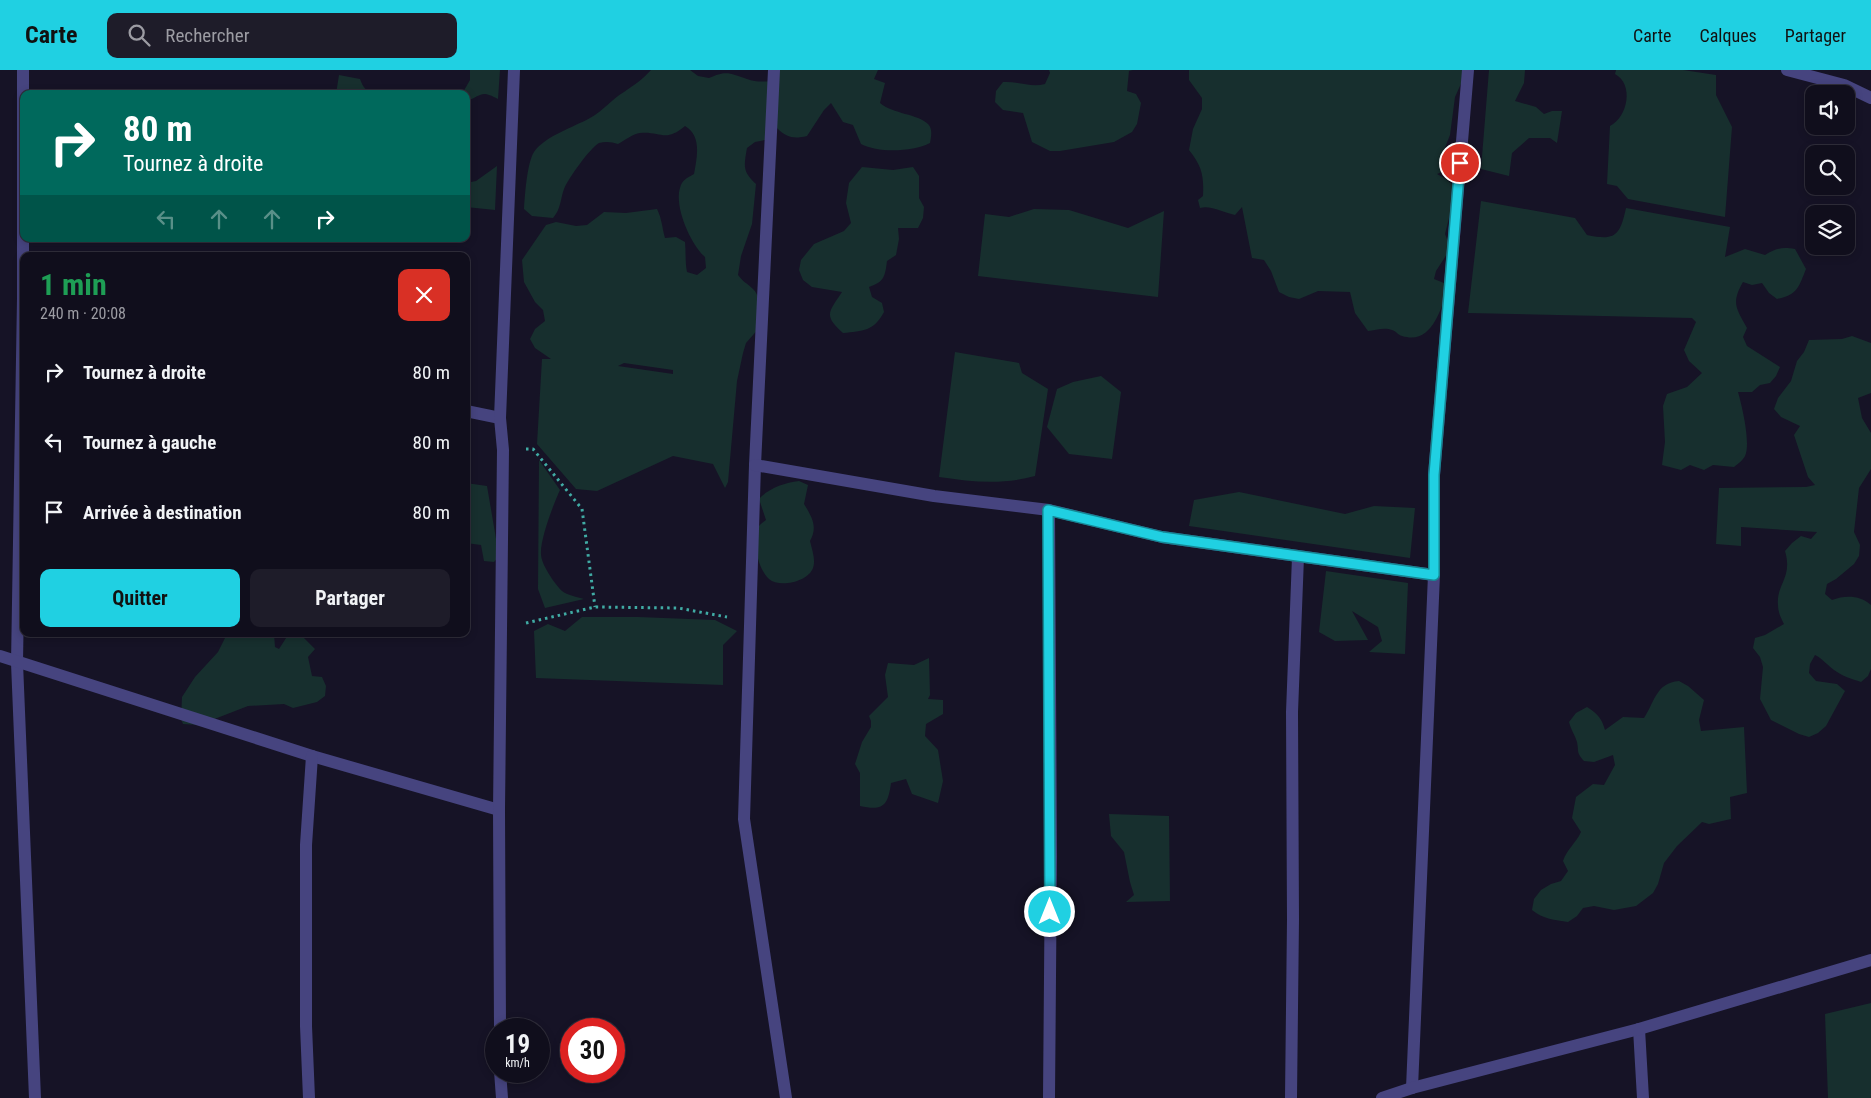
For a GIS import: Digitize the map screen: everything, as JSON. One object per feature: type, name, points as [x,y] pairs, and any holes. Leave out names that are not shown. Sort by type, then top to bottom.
[{"type":"street","points":[[23,70],[23,90]]},
{"type":"street","points":[[500,1018],[499,810],[502,450],[500,418],[514,70]]},
{"type":"street","points":[[774,70],[755,465],[744,819],[786,1098]]},
{"type":"street","points":[[1412,1088],[1434,575],[1434,475],[1468,70]]},
{"type":"street","points":[[1787,70],[1844,85],[1871,98]]},
{"type":"street","points":[[470,411],[500,418]]},
{"type":"street","points":[[755,465],[934,496],[1048,510],[1162,537],[1434,575]]},
{"type":"street","points":[[20,480],[17,663],[35,1098]]},
{"type":"street","points":[[1048,510],[1051,846],[1049,1098]]},
{"type":"street","points":[[1291,1098],[1292,712],[1298,557]]},
{"type":"street","points":[[0,656],[312,756],[499,810]]},
{"type":"street","points":[[309,1098],[306,1026],[306,845],[312,756]]},
{"type":"street","points":[[1382,1098],[1412,1088],[1639,1029],[1871,960]]},
{"type":"street","points":[[1639,1029],[1643,1098]]},
{"type":"street","points":[[501,1083],[502,1098]]},
{"type":"path","points":[[502,450],[533,449],[582,509],[595,607]]},
{"type":"path","points":[[500,628],[595,607],[678,608],[751,621]]},
{"type":"green space","points":[[470,70],[500,70],[498,99],[488,94],[481,94],[470,99],[470,90],[464,90],[470,80]]},
{"type":"green space","points":[[651,70],[690,70],[698,76],[709,78],[728,73],[762,82],[771,81],[778,70],[878,70],[874,79],[885,83],[880,103],[885,107],[912,116],[928,124],[931,131],[930,143],[905,150],[886,150],[868,147],[861,144],[853,125],[843,122],[831,103],[824,110],[807,136],[791,137],[777,128],[765,140],[755,142],[747,148],[745,159],[746,172],[756,184],[752,224],[741,256],[738,275],[756,292],[760,307],[760,327],[746,343],[743,353],[737,381],[728,482],[725,488],[713,464],[673,456],[597,491],[576,489],[537,444],[542,359],[551,359],[535,348],[530,339],[535,329],[545,321],[543,310],[535,302],[524,282],[522,260],[546,225],[556,222],[576,226],[587,225],[604,212],[626,213],[657,209],[665,238],[676,237],[685,242],[687,272],[697,275],[706,268],[705,257],[689,235],[679,205],[681,185],[694,174],[697,154],[696,141],[694,135],[685,126],[668,135],[640,133],[618,144],[609,142],[599,143],[585,157],[570,178],[564,189],[558,211],[553,218],[532,216],[524,209],[527,179],[532,157],[539,146],[552,137],[595,115]],"holes":[[[624,363],[673,370],[673,374],[618,366]]]},
{"type":"green space","points":[[1049,70],[1133,70],[1129,71],[1127,91],[1136,94],[1141,103],[1137,124],[1132,132],[1114,142],[1060,151],[1050,151],[1032,142],[1023,113],[1003,110],[995,102],[996,91],[1003,82],[1034,85],[1045,84],[1050,73]]},
{"type":"green space","points":[[1189,70],[1464,70],[1464,77],[1455,97],[1450,135],[1442,155],[1442,172],[1437,174],[1454,186],[1452,206],[1445,234],[1449,244],[1447,254],[1436,271],[1434,279],[1444,283],[1448,292],[1437,317],[1427,331],[1421,336],[1412,337],[1401,335],[1389,329],[1368,331],[1355,313],[1350,292],[1318,291],[1299,299],[1279,292],[1271,271],[1264,260],[1252,258],[1242,207],[1235,215],[1213,208],[1200,208],[1198,200],[1203,196],[1202,177],[1197,161],[1189,150],[1193,129],[1202,109],[1202,98],[1189,80]]},
{"type":"green space","points":[[1489,70],[1525,70],[1524,83],[1515,101],[1536,107],[1544,114],[1552,111],[1562,111],[1557,143],[1550,138],[1529,138],[1512,153],[1509,176],[1481,169]]},
{"type":"green space","points":[[1616,70],[1683,70],[1716,75],[1716,95],[1732,127],[1725,217],[1628,199],[1617,186],[1607,184],[1610,126],[1616,122],[1625,108],[1627,92],[1621,79],[1615,74]]},
{"type":"green space","points":[[339,75],[360,79],[367,90],[337,90]]},
{"type":"green space","points":[[497,166],[495,210],[470,207],[470,182],[476,181]]},
{"type":"green space","points":[[862,167],[893,170],[913,167],[919,176],[919,198],[924,207],[923,218],[918,228],[898,228],[899,239],[896,255],[887,261],[881,281],[869,287],[872,297],[882,303],[884,312],[880,318],[867,329],[843,333],[836,327],[830,317],[834,304],[842,292],[812,287],[803,280],[799,270],[801,260],[814,244],[844,231],[851,223],[846,203],[849,183]]},
{"type":"green space","points":[[1481,201],[1575,218],[1587,235],[1596,237],[1615,234],[1621,225],[1626,208],[1730,227],[1725,257],[1745,249],[1765,255],[1779,249],[1795,249],[1806,269],[1794,292],[1777,299],[1769,293],[1762,283],[1752,285],[1743,282],[1737,295],[1736,305],[1747,328],[1743,337],[1747,346],[1780,367],[1770,383],[1760,385],[1752,392],[1738,392],[1747,442],[1747,450],[1742,460],[1734,467],[1713,465],[1704,470],[1690,465],[1681,470],[1662,465],[1665,442],[1663,406],[1667,394],[1687,387],[1702,373],[1689,361],[1684,350],[1696,322],[1692,318],[1468,313]]},
{"type":"green space","points":[[1034,209],[1069,210],[1128,228],[1164,211],[1158,297],[978,276],[985,214],[1009,217]]},
{"type":"green space","points":[[1852,336],[1871,343],[1871,393],[1858,398],[1862,418],[1871,433],[1871,469],[1859,488],[1854,532],[1860,545],[1859,556],[1854,564],[1827,584],[1825,594],[1832,600],[1852,597],[1862,599],[1871,605],[1871,669],[1868,676],[1861,682],[1837,672],[1815,655],[1810,664],[1809,673],[1816,681],[1837,684],[1845,691],[1826,726],[1818,733],[1809,737],[1771,720],[1760,699],[1763,667],[1760,657],[1753,648],[1755,638],[1765,635],[1784,624],[1779,610],[1778,598],[1787,568],[1785,551],[1801,536],[1811,539],[1817,532],[1741,527],[1741,546],[1716,544],[1719,488],[1806,487],[1815,485],[1808,477],[1794,435],[1800,426],[1781,417],[1774,409],[1778,398],[1791,381],[1797,361],[1804,352],[1809,340],[1842,339]]},
{"type":"green space","points":[[955,352],[1019,363],[1022,373],[1048,389],[1035,476],[999,482],[939,477]]},
{"type":"green space","points":[[1101,376],[1121,392],[1112,459],[1069,454],[1047,427],[1057,389],[1073,382]]},
{"type":"green space","points":[[539,460],[560,490],[551,512],[541,547],[543,563],[562,591],[584,599],[545,608],[538,589]]},
{"type":"green space","points":[[799,481],[808,485],[804,504],[812,518],[814,527],[810,541],[814,565],[810,573],[800,580],[786,583],[774,582],[765,575],[757,555],[756,534],[759,526],[766,520],[759,499],[777,487]]},
{"type":"green space","points":[[470,484],[487,486],[499,556],[494,562],[484,561],[481,545],[470,544]]},
{"type":"green space","points":[[1239,492],[1345,514],[1374,506],[1415,508],[1410,558],[1189,526],[1194,500]]},
{"type":"green space","points":[[1326,571],[1408,583],[1405,654],[1369,652],[1382,641],[1378,627],[1352,611],[1368,640],[1335,641],[1319,632]]},
{"type":"green space","points":[[582,617],[715,620],[737,631],[723,645],[723,685],[536,678],[534,631],[548,624],[565,631]]},
{"type":"green space","points":[[226,637],[274,637],[275,647],[279,649],[287,637],[303,637],[315,649],[308,657],[312,676],[322,677],[326,686],[325,696],[317,702],[293,708],[284,704],[248,706],[199,725],[183,724],[181,719],[182,697],[195,677],[218,652]]},
{"type":"green space","points":[[929,658],[930,695],[928,699],[943,700],[943,714],[926,724],[925,736],[938,750],[943,781],[938,803],[912,794],[906,779],[891,783],[888,797],[883,805],[874,808],[860,806],[860,773],[855,764],[862,742],[871,727],[869,716],[888,697],[885,675],[888,663],[914,665]]},
{"type":"green space","points":[[1679,681],[1704,700],[1699,720],[1701,731],[1744,727],[1747,793],[1730,797],[1731,819],[1709,824],[1702,822],[1677,846],[1664,863],[1658,884],[1653,893],[1636,906],[1614,910],[1594,906],[1583,908],[1577,916],[1568,922],[1549,919],[1536,913],[1532,910],[1534,899],[1541,890],[1561,881],[1568,871],[1563,861],[1581,832],[1572,818],[1576,797],[1593,784],[1604,785],[1615,765],[1613,755],[1594,762],[1584,761],[1579,754],[1577,742],[1569,722],[1576,713],[1587,707],[1599,717],[1605,730],[1623,717],[1644,718],[1661,689],[1671,682]]},
{"type":"green space","points":[[1109,814],[1169,816],[1170,901],[1126,902],[1134,895],[1124,852],[1111,836]]},
{"type":"green space","points":[[1871,1003],[1871,1098],[1828,1098],[1825,1014]]},
{"type":"route","points":[[1050,912],[1048,510],[1162,537],[1434,575],[1434,475],[1460,163]]}]
